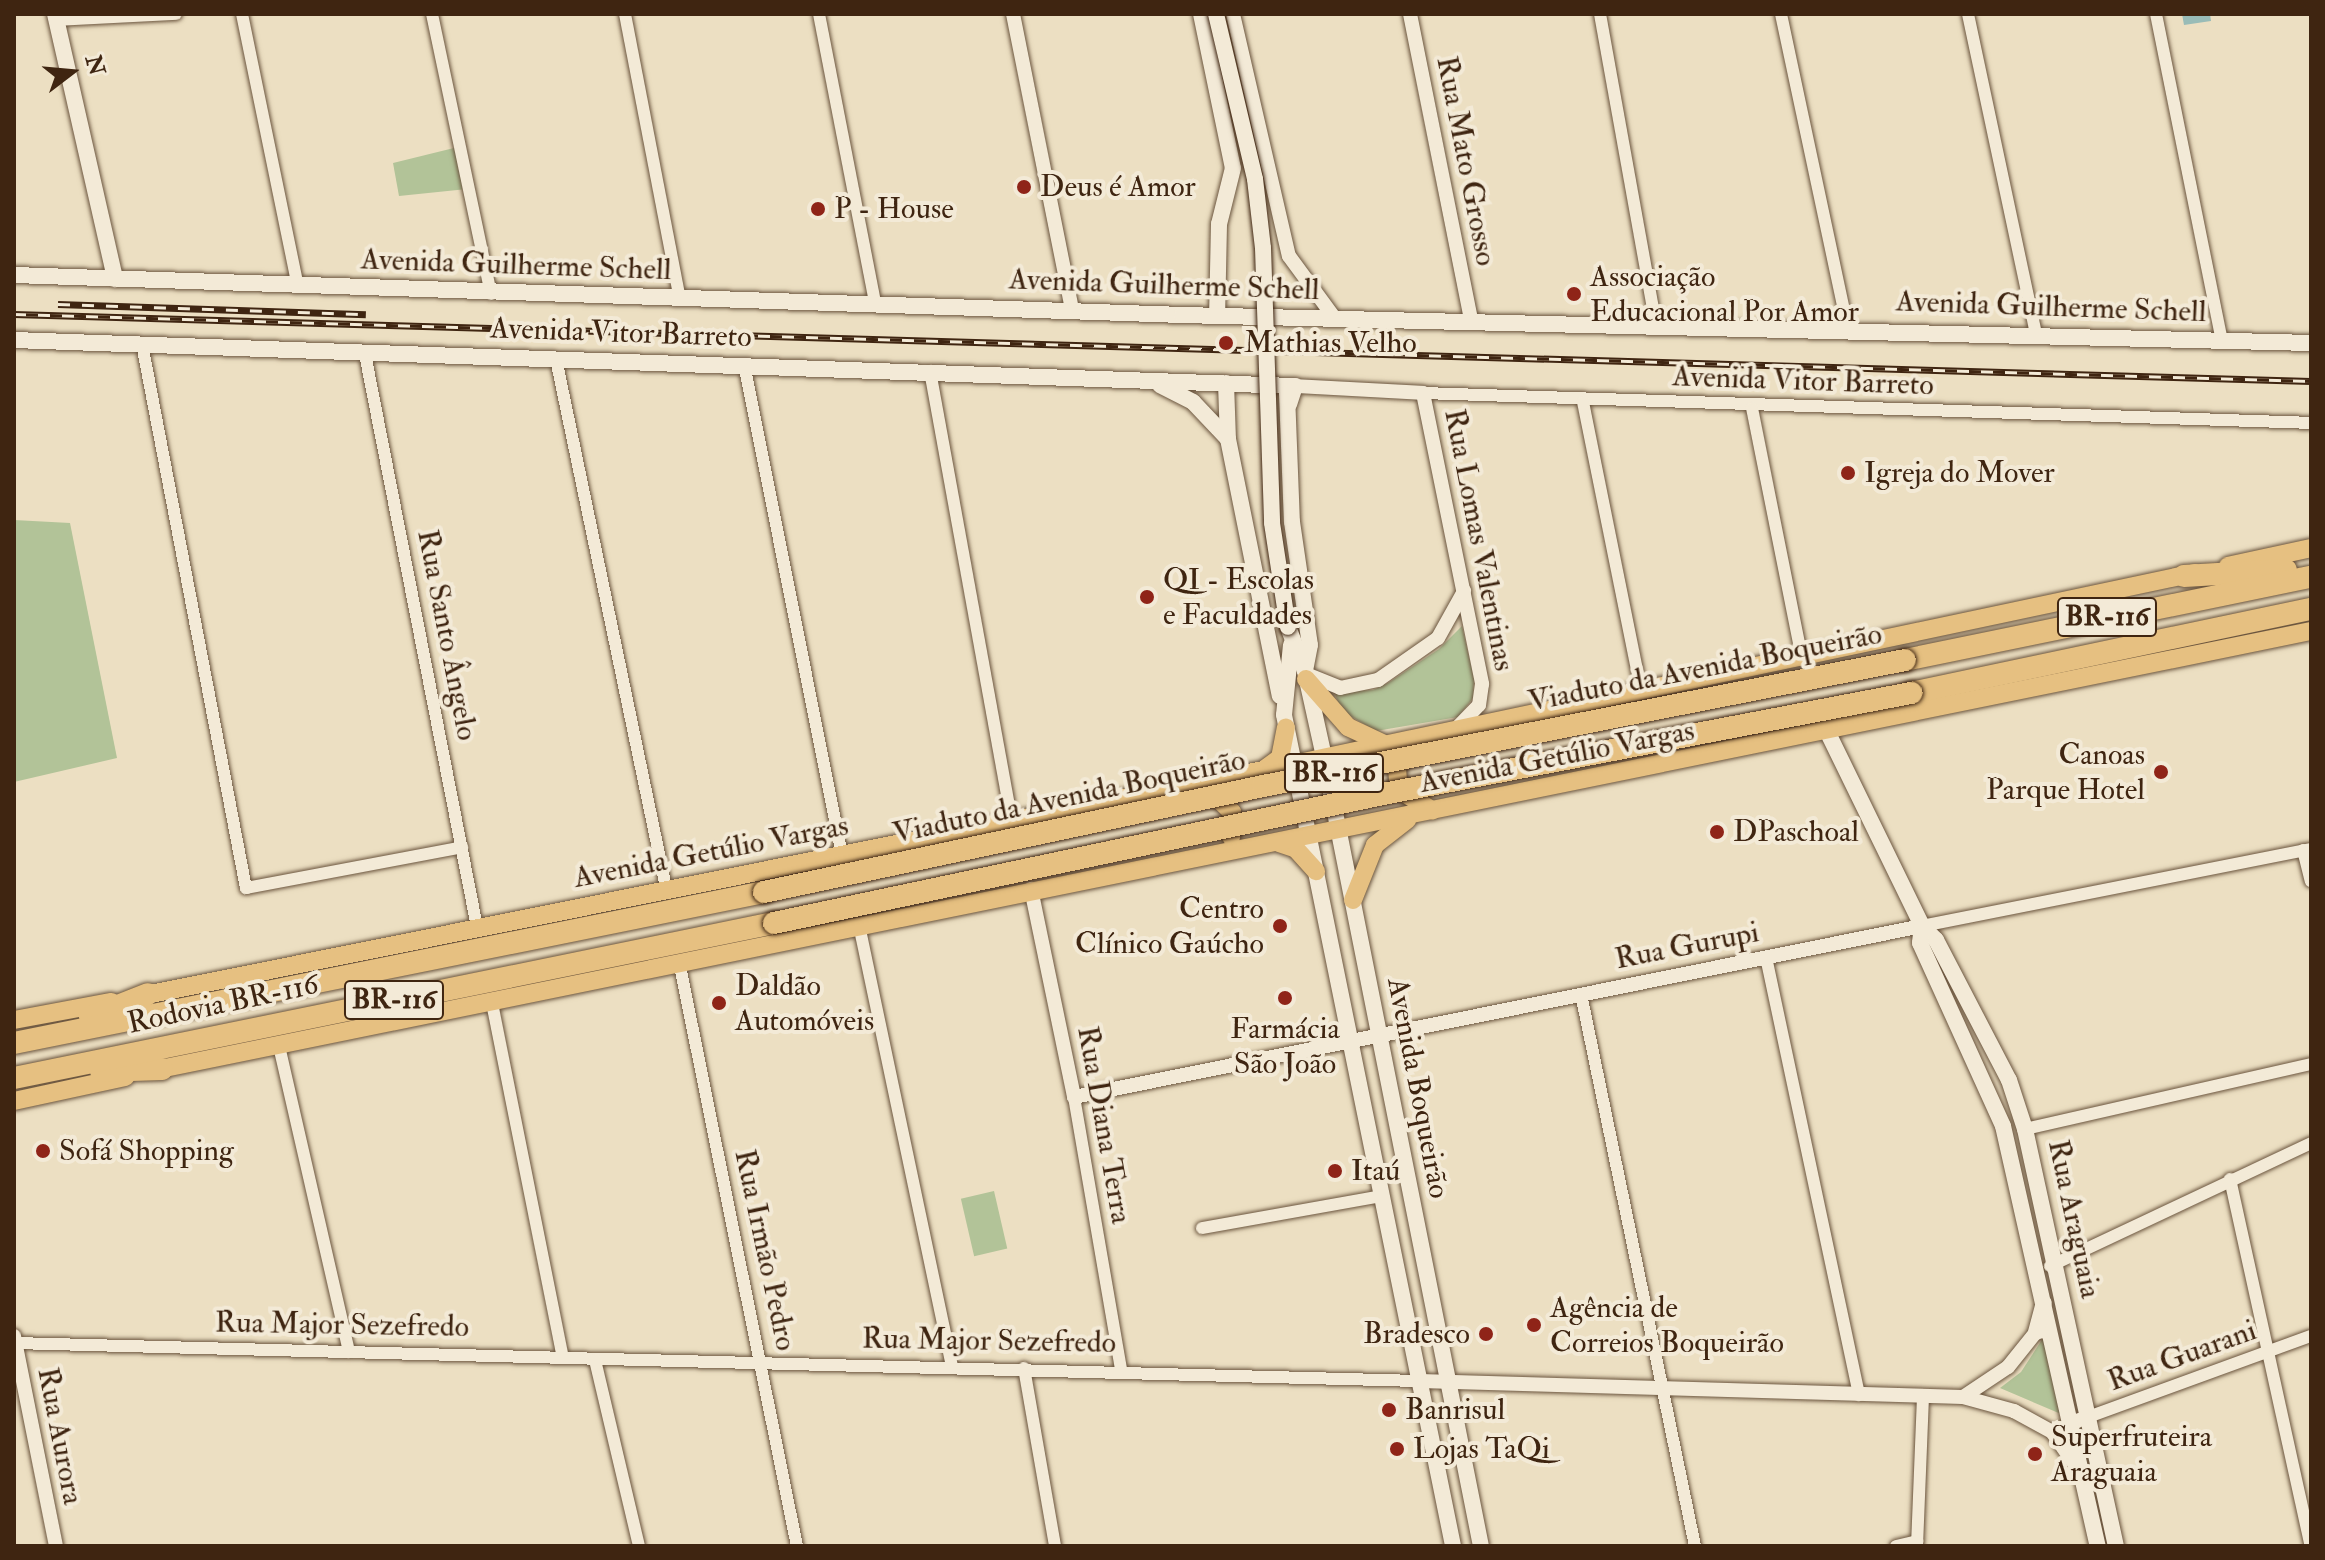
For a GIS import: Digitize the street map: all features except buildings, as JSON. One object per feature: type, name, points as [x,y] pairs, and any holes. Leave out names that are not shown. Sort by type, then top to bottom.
[{"type":"highway","name":"BR-116","points":[[2184,576],[2311,569]]},
{"type":"highway","name":"Viaduto da Avenida Boqueirão","points":[[764,892],[1263,786],[2311,577]]},
{"type":"highway","name":"Viaduto da Avenida Boqueirão","points":[[774,923],[1368,797],[1911,693],[2311,609]]},
{"type":"highway","name":"Rodovia BR-116","points":[[22,1041],[764,892]]},
{"type":"highway","name":"Rodovia BR-116","points":[[14,1078],[774,923]]},
{"type":"highway","name":"BR-116","points":[[22,1041],[148,994]]},
{"type":"highway","name":"BR-116","points":[[40,1072],[162,1069]]},
{"type":"main road","points":[[1201,14],[1233,168],[1218,231],[1217,316]]},
{"type":"main road","name":"Avenida Boqueirão","points":[[1216,14],[1255,179],[1263,248],[1272,523],[1290,635],[1285,721],[1453,1546]]},
{"type":"main road","points":[[56,17],[115,279]]},
{"type":"main road","name":"Avenida Guilherme Schell","points":[[14,275],[491,294],[875,301],[1336,320],[1471,319],[2311,343]]},
{"type":"main road","name":"Avenida Vitor Barreto","points":[[14,340],[1290,386]]},
{"type":"main road","points":[[1147,381],[1193,402],[1228,439]]},
{"type":"main road","points":[[1226,383],[1228,439],[1285,721],[1280,758],[1261,771]]},
{"type":"main road","points":[[1290,386],[1292,522],[1310,645],[1306,675],[1348,727],[1390,744]]},
{"type":"main road","name":"Avenida Getúlio Vargas","points":[[14,1020],[667,892],[1011,818],[1261,771],[2311,548]]},
{"type":"main road","name":"Avenida Getúlio Vargas","points":[[14,1101],[680,966],[1031,889],[1309,836],[2311,631]]},
{"type":"main road","name":"Avenida Boqueirão","points":[[1290,635],[1306,675],[1324,757],[1481,1546]]},
{"type":"main road","name":"Rua Araguaia","points":[[1827,731],[1922,926],[1936,940],[2009,1080],[2025,1129],[2048,1267],[2052,1329],[2088,1417],[2116,1546]]},
{"type":"main road","points":[[1353,900],[1364,864],[1381,838],[1432,810],[1406,794],[1396,773],[1399,760],[1419,738]]},
{"type":"main road","points":[[1197,783],[1225,801],[1234,819],[1230,837],[1212,855]]},
{"type":"main road","points":[[1277,842],[1296,849],[1316,871]]},
{"type":"main road","name":"Rua Araguaia","points":[[1922,926],[1920,943],[2003,1126],[2048,1267],[2045,1298],[2098,1546]]},
{"type":"main road","points":[[2054,1433],[2081,1472]]},
{"type":"street","points":[[56,17],[176,14]]},
{"type":"street","points":[[242,14],[298,286]]},
{"type":"street","points":[[432,14],[491,294]]},
{"type":"street","points":[[625,14],[680,299]]},
{"type":"street","points":[[819,14],[875,301]]},
{"type":"street","points":[[1013,14],[1072,310]]},
{"type":"street","points":[[1233,14],[1289,256],[1336,320]]},
{"type":"street","name":"Rua Mato Grosso","points":[[1410,14],[1471,319]]},
{"type":"street","points":[[1600,14],[1656,325]]},
{"type":"street","points":[[1781,14],[1848,329]]},
{"type":"street","points":[[1968,14],[2036,335]]},
{"type":"street","points":[[2156,14],[2222,341]]},
{"type":"street","points":[[142,344],[246,888],[462,847]]},
{"type":"street","name":"Rua Santo Ângelo","points":[[365,354],[477,927]]},
{"type":"street","points":[[556,359],[667,892]]},
{"type":"street","points":[[744,364],[842,855]]},
{"type":"street","points":[[930,371],[1011,818]]},
{"type":"street","name":"Avenida Vitor Barreto","points":[[1290,386],[1583,402],[2311,423]]},
{"type":"street","name":"Rua Lomas Valentinas","points":[[1423,393],[1464,591],[1482,698],[1471,718],[1451,730]]},
{"type":"street","points":[[1583,402],[1641,689]]},
{"type":"street","points":[[1752,408],[1802,658]]},
{"type":"street","points":[[1306,675],[1340,688],[1378,680],[1438,638],[1464,591]]},
{"type":"street","points":[[2307,850],[2311,881]]},
{"type":"street","name":"Rua Gurupi","points":[[1074,1097],[1350,1039],[2307,850]]},
{"type":"street","name":"Rua Diana Terra","points":[[1031,889],[1074,1097],[1121,1370]]},
{"type":"street","points":[[859,925],[952,1366]]},
{"type":"street","points":[[1766,957],[1859,1395]]},
{"type":"street","name":"Rua Irmão Pedro","points":[[680,966],[797,1546]]},
{"type":"street","points":[[1581,994],[1695,1546]]},
{"type":"street","points":[[492,1003],[563,1357]]},
{"type":"street","points":[[279,1046],[349,1352]]},
{"type":"street","points":[[2025,1129],[2311,1064]]},
{"type":"street","points":[[2048,1267],[2311,1143]]},
{"type":"street","points":[[2230,1179],[2266,1354],[2311,1546]]},
{"type":"street","points":[[1202,1228],[1382,1196]]},
{"type":"street","points":[[1963,1397],[2008,1367],[2052,1329]]},
{"type":"street","name":"Rua Guarani","points":[[2070,1424],[2311,1336]]},
{"type":"street","name":"Rua Major Sezefredo","points":[[14,1340],[595,1360],[1121,1370],[1664,1390],[1963,1397],[2014,1411],[2054,1433]]},
{"type":"street","name":"Rua Aurora","points":[[14,1340],[56,1546]]},
{"type":"street","points":[[595,1360],[639,1546]]},
{"type":"street","points":[[1024,1368],[1055,1546]]},
{"type":"street","points":[[1896,1546],[1917,1544],[1923,1396]]},
{"type":"street","points":[[2054,1433],[2070,1424]]},
{"type":"green space","points":[[458,147],[467,189],[399,196],[393,163]]},
{"type":"green space","points":[[14,520],[70,523],[117,758],[14,782]]},
{"type":"green space","points":[[1462,626],[1474,679],[1473,698],[1458,717],[1376,731],[1342,711],[1334,692],[1373,690],[1388,683],[1439,649]]},
{"type":"green space","points":[[994,1191],[1007,1248],[974,1256],[961,1199]]},
{"type":"green space","points":[[2045,1335],[2061,1414],[2000,1388],[2021,1372]]},
{"type":"water","points":[[2182,14],[2210,14],[2211,21],[2184,25]]},
{"type":"railway","points":[[58,304],[366,314]]},
{"type":"railway","points":[[14,314],[2311,381]]},
{"type":"place","name":"Deus é Amor","points":[[1024,187]]},
{"type":"place","name":"P - House","points":[[818,209]]},
{"type":"place","name":"Associação Educacional Por Amor","points":[[1574,294]]},
{"type":"place","name":"Mathias Velho","points":[[1226,343]]},
{"type":"place","name":"Igreja do Mover","points":[[1848,473]]},
{"type":"place","name":"QI - Escolas e Faculdades","points":[[1147,597]]},
{"type":"place","name":"Canoas Parque Hotel","points":[[2161,772]]},
{"type":"place","name":"DPaschoal","points":[[1717,832]]},
{"type":"place","name":"Centro Clínico Gaúcho","points":[[1280,926]]},
{"type":"place","name":"Farmácia São João","points":[[1285,998]]},
{"type":"place","name":"Daldão Automóveis","points":[[719,1003]]},
{"type":"place","name":"Sofá Shopping","points":[[43,1151]]},
{"type":"place","name":"Itaú","points":[[1335,1171]]},
{"type":"place","name":"Agência de Correios Boqueirão","points":[[1534,1325]]},
{"type":"place","name":"Bradesco","points":[[1486,1334]]},
{"type":"place","name":"Banrisul","points":[[1389,1410]]},
{"type":"place","name":"Lojas TaQi","points":[[1397,1449]]},
{"type":"place","name":"Superfruteira Araguaia","points":[[2035,1454]]}]
